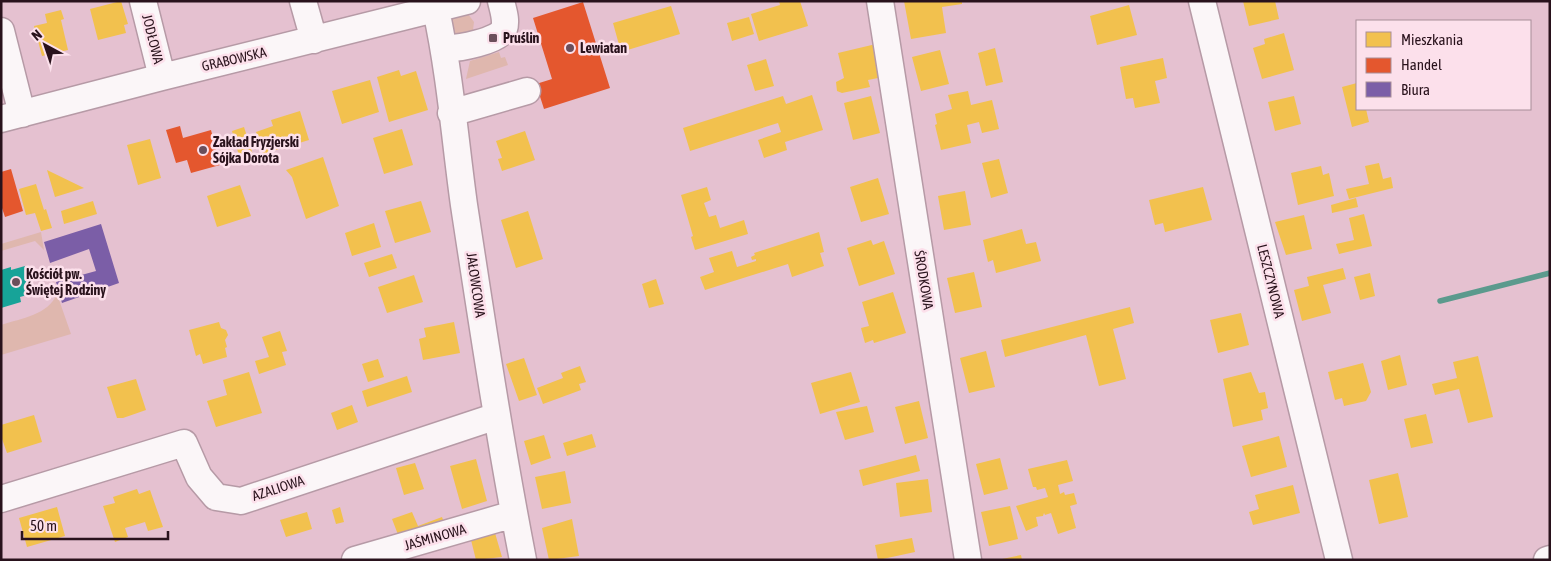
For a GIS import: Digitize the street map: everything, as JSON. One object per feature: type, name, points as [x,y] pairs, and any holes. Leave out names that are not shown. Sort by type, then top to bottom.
[{"type":"street","name":"JODŁOWA","points":[[143,1],[162,77]]},
{"type":"street","points":[[303,1],[314,40]]},
{"type":"street","name":"GRABOWSKA","points":[[12,116],[314,40],[394,11],[436,10],[467,1]]},
{"type":"street","points":[[445,48],[455,49],[498,37],[504,30],[505,19],[501,1]]},
{"type":"street","name":"ŚRODKOWA","points":[[880,1],[968,560]]},
{"type":"street","name":"LESZCZYNOWA","points":[[1202,1],[1339,560]]},
{"type":"street","name":"JAŁOWCOWA","points":[[436,10],[445,48],[451,113],[497,416],[523,560]]},
{"type":"street","points":[[1,31],[12,116]]},
{"type":"street","points":[[451,113],[528,91]]},
{"type":"street","name":"AZALIOWA","points":[[1,499],[184,442],[199,477],[216,497],[241,501],[497,416]]},
{"type":"street","name":"JAŚMINOWA","points":[[356,560],[514,514]]},
{"type":"shaded area","points":[[468,14],[474,22],[473,30],[465,37],[456,38],[447,24],[452,17]]},
{"type":"shaded area","points":[[499,52],[501,58],[505,57],[508,65],[466,79],[470,61]]},
{"type":"shaded area","points":[[41,232],[44,250],[35,241],[1,251],[1,244]]},
{"type":"shaded area","points":[[57,294],[71,334],[1,355],[1,325],[34,315],[47,307]]},
{"type":"building: Mieszkania","points":[[121,1],[128,24],[124,25],[126,33],[98,40],[90,9]]},
{"type":"building: Mieszkania","points":[[779,1],[800,1],[808,26],[759,41],[751,14],[780,5]]},
{"type":"building: Mieszkania","points":[[904,1],[962,1],[962,4],[942,7],[946,33],[911,39]]},
{"type":"building: Mieszkania","points":[[1243,1],[1275,1],[1279,19],[1249,26]]},
{"type":"building: Mieszkania","points":[[1129,5],[1137,35],[1097,45],[1090,16]]},
{"type":"building: Mieszkania","points":[[671,6],[680,34],[621,52],[613,23]]},
{"type":"building: Mieszkania","points":[[61,10],[64,19],[61,20],[68,50],[42,56],[34,26],[47,23],[45,14]]},
{"type":"building: Mieszkania","points":[[749,17],[754,34],[732,41],[727,23]]},
{"type":"building: Mieszkania","points":[[1284,33],[1294,70],[1262,79],[1253,48],[1265,44],[1264,39]]},
{"type":"building: Mieszkania","points":[[876,44],[883,77],[868,80],[870,87],[842,93],[837,91],[836,82],[844,78],[838,53]]},
{"type":"building: Mieszkania","points":[[995,48],[1003,82],[986,86],[978,53]]},
{"type":"building: Mieszkania","points":[[940,50],[949,84],[921,91],[912,57]]},
{"type":"building: Mieszkania","points":[[1163,58],[1167,78],[1155,81],[1160,103],[1135,108],[1133,98],[1126,99],[1120,67]]},
{"type":"building: Mieszkania","points":[[766,59],[774,86],[755,91],[747,65]]},
{"type":"building: Mieszkania","points":[[399,70],[401,76],[416,71],[428,110],[389,122],[377,77]]},
{"type":"building: Mieszkania","points":[[370,80],[379,112],[342,124],[332,91]]},
{"type":"building: Mieszkania","points":[[1356,83],[1356,110],[1366,110],[1369,122],[1352,127],[1342,87]]},
{"type":"building: Mieszkania","points":[[968,91],[971,105],[992,100],[999,129],[982,133],[979,122],[967,125],[971,143],[941,150],[935,125],[937,124],[935,114],[952,109],[948,95]]},
{"type":"building: Mieszkania","points":[[812,95],[823,130],[785,142],[787,150],[764,158],[758,140],[781,132],[778,123],[690,151],[683,128],[783,96],[786,104]]},
{"type":"building: Mieszkania","points":[[871,96],[880,133],[853,140],[844,103]]},
{"type":"building: Mieszkania","points":[[1294,96],[1301,124],[1275,131],[1268,102]]},
{"type":"building: Mieszkania","points":[[300,111],[309,140],[263,154],[256,132],[273,126],[271,120]]},
{"type":"building: Mieszkania","points":[[244,127],[253,155],[240,159],[232,131]]},
{"type":"building: Mieszkania","points":[[402,129],[413,165],[384,174],[373,138]]},
{"type":"building: Mieszkania","points":[[525,131],[535,160],[502,171],[498,159],[502,158],[496,141]]},
{"type":"building: Mieszkania","points":[[150,139],[161,178],[138,185],[127,145]]},
{"type":"building: Mieszkania","points":[[323,157],[339,206],[306,219],[292,177],[286,170]]},
{"type":"building: Mieszkania","points":[[999,159],[1008,193],[991,198],[982,163]]},
{"type":"building: Mieszkania","points":[[1379,163],[1383,179],[1391,177],[1393,188],[1349,199],[1346,189],[1369,184],[1365,166]]},
{"type":"building: Mieszkania","points":[[1321,166],[1323,175],[1329,173],[1334,196],[1298,205],[1291,173]]},
{"type":"building: Mieszkania","points":[[47,170],[84,188],[55,197]]},
{"type":"building: Mieszkania","points":[[878,178],[889,214],[861,222],[850,187]]},
{"type":"building: Mieszkania","points":[[36,184],[52,228],[41,231],[35,213],[26,215],[19,189]]},
{"type":"building: Mieszkania","points":[[240,185],[251,216],[217,227],[207,196]]},
{"type":"building: Mieszkania","points":[[707,187],[711,200],[704,203],[709,217],[716,215],[720,228],[744,220],[748,234],[695,250],[691,237],[693,236],[681,195]]},
{"type":"building: Mieszkania","points":[[1203,187],[1212,220],[1165,232],[1163,223],[1155,225],[1149,200]]},
{"type":"building: Mieszkania","points":[[965,191],[971,225],[944,230],[938,196]]},
{"type":"building: Mieszkania","points":[[1356,198],[1358,207],[1332,213],[1331,205]]},
{"type":"building: Mieszkania","points":[[93,201],[97,214],[64,224],[61,211]]},
{"type":"building: Mieszkania","points":[[421,201],[431,232],[395,243],[385,211]]},
{"type":"building: Mieszkania","points":[[528,211],[543,259],[516,268],[501,220]]},
{"type":"building: Mieszkania","points":[[1364,214],[1372,246],[1339,254],[1336,244],[1354,240],[1349,218]]},
{"type":"building: Mieszkania","points":[[1304,215],[1312,249],[1286,255],[1275,222]]},
{"type":"building: Mieszkania","points":[[374,223],[381,247],[352,256],[345,233]]},
{"type":"building: Mieszkania","points":[[1022,229],[1026,244],[1036,242],[1041,261],[996,273],[993,260],[988,262],[983,240]]},
{"type":"building: Mieszkania","points":[[819,232],[824,252],[820,253],[824,266],[792,277],[788,264],[705,290],[700,277],[714,272],[709,258],[732,251],[737,267],[756,261],[756,259],[752,260],[751,257],[755,255],[754,253]]},
{"type":"building: Mieszkania","points":[[871,240],[873,245],[884,241],[895,274],[859,286],[847,248]]},
{"type":"building: Mieszkania","points":[[392,254],[397,268],[369,277],[364,263]]},
{"type":"building: Mieszkania","points":[[1343,268],[1346,279],[1323,285],[1331,313],[1302,321],[1294,290],[1309,286],[1307,277]]},
{"type":"building: Mieszkania","points":[[974,272],[982,307],[955,313],[947,278]]},
{"type":"building: Mieszkania","points":[[1370,273],[1375,296],[1360,300],[1354,277]]},
{"type":"building: Mieszkania","points":[[414,275],[423,302],[387,313],[378,287]]},
{"type":"building: Mieszkania","points":[[656,279],[664,304],[649,308],[642,284]]},
{"type":"building: Mieszkania","points":[[893,292],[906,333],[874,343],[873,340],[865,343],[861,328],[869,326],[862,302]]},
{"type":"building: Mieszkania","points":[[1130,307],[1134,323],[1113,329],[1126,379],[1099,386],[1086,335],[1005,357],[1001,340]]},
{"type":"building: Mieszkania","points":[[1241,313],[1249,345],[1218,353],[1210,320]]},
{"type":"building: Mieszkania","points":[[219,322],[221,328],[226,330],[228,335],[225,340],[227,357],[203,364],[200,354],[196,356],[189,330]]},
{"type":"building: Mieszkania","points":[[454,322],[460,353],[423,360],[419,339],[426,337],[424,328]]},
{"type":"building: Mieszkania","points":[[280,331],[287,351],[282,352],[286,365],[259,374],[255,361],[269,357],[262,337]]},
{"type":"building: Mieszkania","points":[[986,351],[995,387],[969,393],[960,358]]},
{"type":"building: Mieszkania","points":[[1400,355],[1407,385],[1388,390],[1381,361]]},
{"type":"building: Mieszkania","points":[[1478,356],[1493,417],[1468,423],[1459,389],[1435,395],[1432,384],[1457,378],[1453,362]]},
{"type":"building: Mieszkania","points":[[524,358],[537,395],[519,401],[506,364]]},
{"type":"building: Mieszkania","points":[[378,359],[384,377],[368,382],[362,364]]},
{"type":"building: Mieszkania","points":[[1363,363],[1371,392],[1366,401],[1344,406],[1342,398],[1335,400],[1328,372]]},
{"type":"building: Mieszkania","points":[[580,366],[586,382],[579,384],[581,390],[543,404],[537,388],[563,378],[561,373]]},
{"type":"building: Mieszkania","points":[[249,372],[262,413],[216,427],[207,401],[227,395],[223,380]]},
{"type":"building: Mieszkania","points":[[851,372],[860,402],[820,414],[811,383]]},
{"type":"building: Mieszkania","points":[[1251,372],[1259,393],[1265,392],[1268,408],[1261,410],[1263,420],[1233,427],[1223,379]]},
{"type":"building: Mieszkania","points":[[407,376],[412,392],[367,407],[362,391]]},
{"type":"building: Mieszkania","points":[[136,379],[146,410],[123,418],[117,418],[107,387]]},
{"type":"building: Mieszkania","points":[[919,401],[928,438],[905,444],[895,407]]},
{"type":"building: Mieszkania","points":[[352,405],[358,422],[337,430],[331,413]]},
{"type":"building: Mieszkania","points":[[867,406],[874,432],[845,440],[836,412]]},
{"type":"building: Mieszkania","points":[[1426,414],[1433,443],[1411,448],[1404,419]]},
{"type":"building: Mieszkania","points":[[34,415],[42,442],[7,453],[1,436],[1,425]]},
{"type":"building: Mieszkania","points":[[592,434],[596,447],[567,456],[563,443]]},
{"type":"building: Mieszkania","points":[[544,435],[551,458],[531,465],[524,441]]},
{"type":"building: Mieszkania","points":[[1279,436],[1287,467],[1251,477],[1242,446]]},
{"type":"building: Mieszkania","points":[[916,455],[920,471],[863,486],[859,470]]},
{"type":"building: Mieszkania","points":[[1000,458],[1008,489],[984,495],[976,464]]},
{"type":"building: Mieszkania","points":[[476,459],[487,501],[462,509],[450,466]]},
{"type":"building: Mieszkania","points":[[1067,460],[1073,481],[1058,485],[1060,494],[1064,492],[1065,495],[1074,493],[1077,504],[1070,506],[1076,528],[1058,534],[1051,513],[1045,515],[1044,513],[1043,516],[1036,517],[1038,526],[1026,531],[1016,506],[1048,497],[1045,488],[1037,490],[1036,487],[1033,487],[1028,469]]},
{"type":"building: Mieszkania","points":[[415,463],[424,489],[404,495],[396,468]]},
{"type":"building: Mieszkania","points":[[565,471],[571,503],[542,509],[535,477]]},
{"type":"building: Mieszkania","points":[[1398,473],[1408,517],[1379,524],[1369,480]]},
{"type":"building: Mieszkania","points":[[928,479],[932,512],[900,517],[896,483]]},
{"type":"building: Mieszkania","points":[[1293,485],[1300,513],[1253,525],[1249,512],[1259,509],[1255,495]]},
{"type":"building: Mieszkania","points":[[137,489],[139,494],[150,490],[163,527],[148,531],[145,522],[125,528],[128,537],[115,542],[103,506],[115,503],[113,497]]},
{"type":"building: Mieszkania","points":[[1010,506],[1018,539],[989,546],[981,512]]},
{"type":"building: Mieszkania","points":[[57,507],[65,536],[27,547],[19,518]]},
{"type":"building: Mieszkania","points":[[340,507],[344,522],[336,524],[332,510]]},
{"type":"building: Mieszkania","points":[[307,512],[312,529],[286,537],[280,520]]},
{"type":"building: Mieszkania","points":[[412,512],[418,526],[442,517],[446,528],[402,545],[392,519]]},
{"type":"building: Mieszkania","points":[[572,519],[579,556],[549,560],[542,528]]},
{"type":"building: Mieszkania","points":[[495,533],[502,557],[476,560],[471,540]]},
{"type":"building: Mieszkania","points":[[912,538],[915,552],[878,560],[875,545]]},
{"type":"building: Mieszkania","points":[[1021,555],[1022,560],[1002,560],[1002,559]]},
{"type":"building: Handel","name":"Lewiatan","points":[[583,2],[610,88],[544,109],[536,84],[552,79],[533,18]]},
{"type":"building: Handel","points":[[180,126],[183,138],[211,130],[220,165],[191,173],[187,160],[176,163],[166,130]]},
{"type":"building: Handel","points":[[11,169],[23,211],[5,217],[1,205],[1,172]]},
{"type":"building: Biura","points":[[101,224],[119,283],[62,303],[56,282],[96,271],[89,249],[50,263],[44,242]]},
{"type":"building: Publiczne","name":"Kościół pw. Świętej Rodziny","points":[[25,266],[34,293],[20,297],[21,302],[1,308],[1,270],[11,267],[11,270]]},
{"type":"waterway","points":[[1440,301],[1550,273]]},
{"type":"place","name":"Pruślin","points":[[493,38]]},
{"type":"place","name":"Lewiatan","points":[[570,48]]},
{"type":"place","name":"Zakład Fryzjerski Sójka Dorota","points":[[203,150]]},
{"type":"place","name":"Kościół pw. Świętej Rodziny","points":[[16,282]]}]
